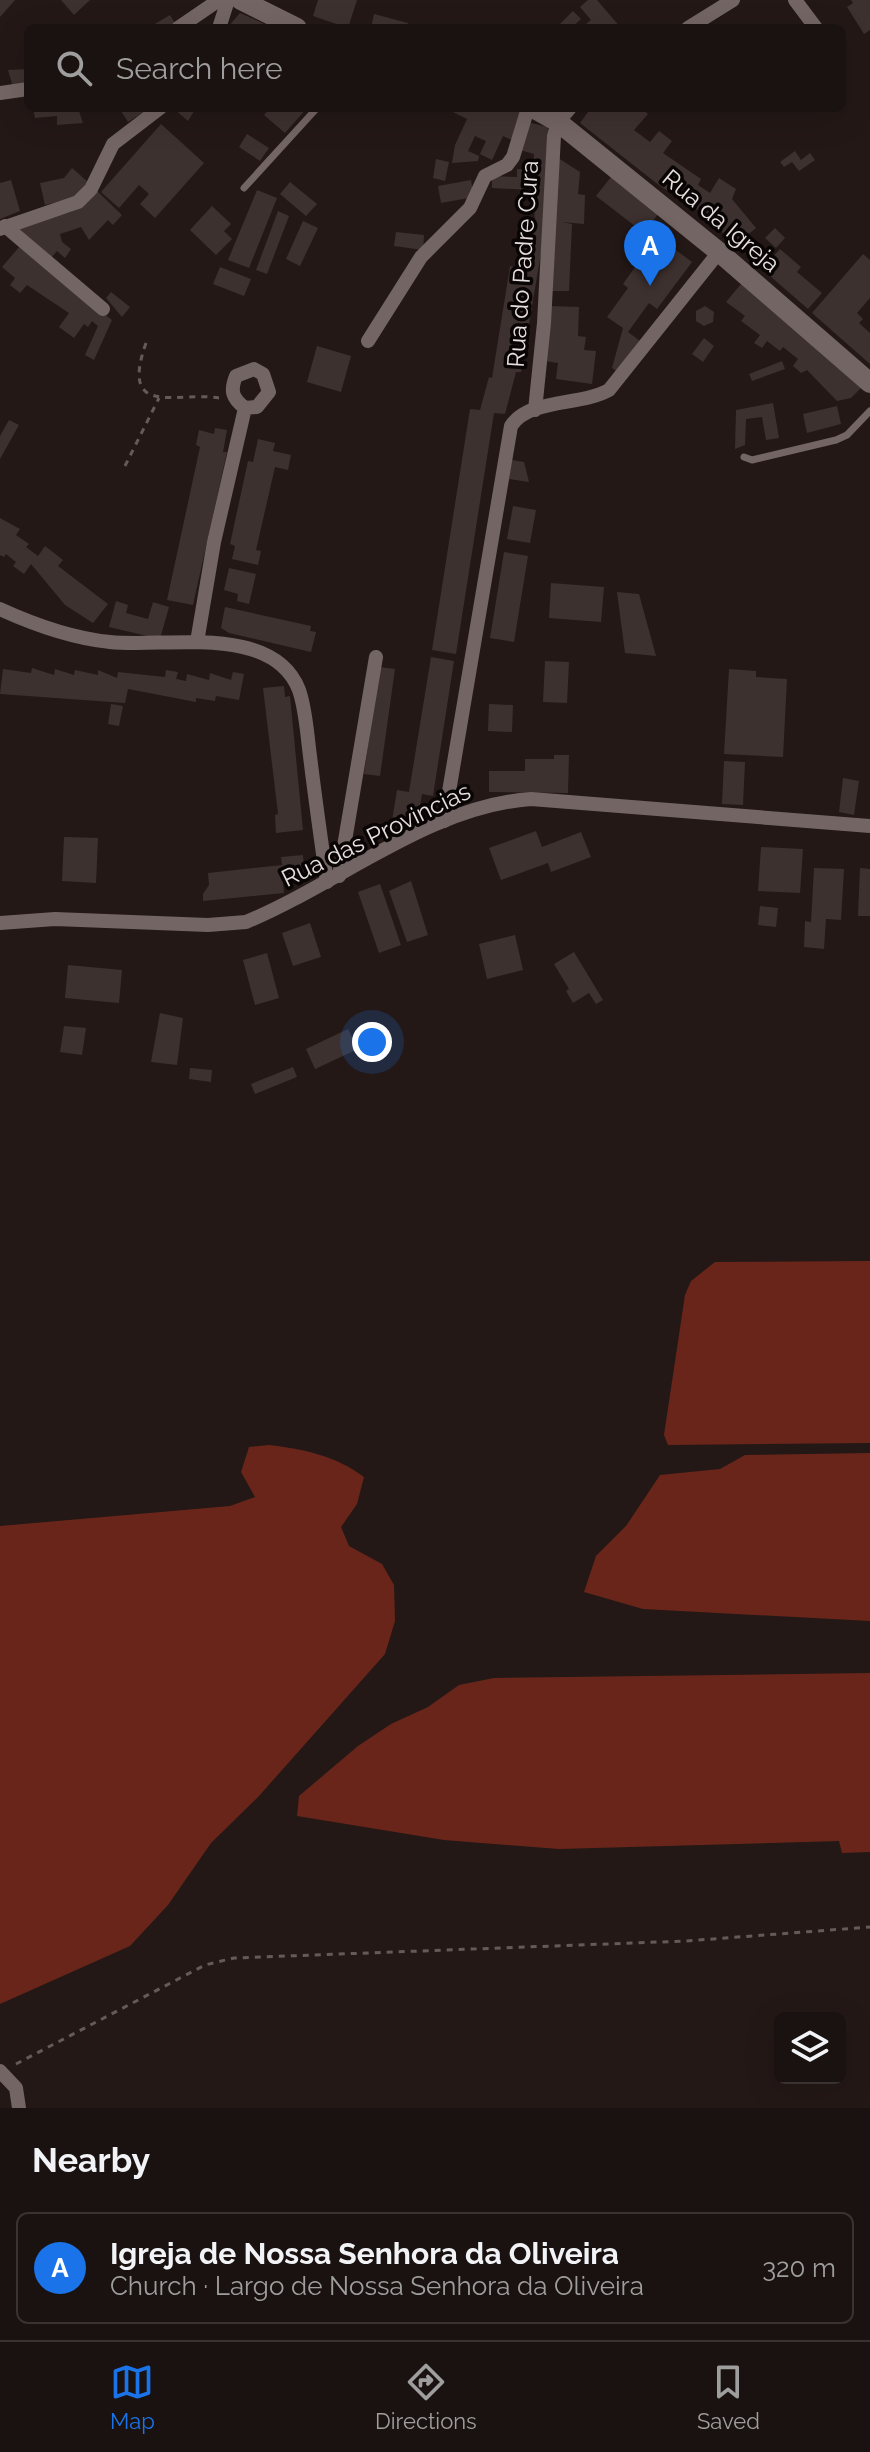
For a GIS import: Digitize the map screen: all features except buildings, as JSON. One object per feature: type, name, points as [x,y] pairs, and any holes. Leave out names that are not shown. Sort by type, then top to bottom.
[{"type":"street","points":[[184,24],[219,0]]},
{"type":"street","points":[[220,24],[228,0]]},
{"type":"street","points":[[241,0],[289,24]]},
{"type":"street","points":[[694,24],[733,0]]},
{"type":"street","points":[[795,0],[813,24]]},
{"type":"street","points":[[0,93],[24,90]]},
{"type":"street","points":[[2,227],[67,209],[78,202],[91,189],[113,144],[155,112]]},
{"type":"street","points":[[368,341],[421,257],[470,208],[485,176],[507,165],[528,112]]},
{"type":"street","name":"Rua da Igreja","points":[[564,115],[870,383]]},
{"type":"street","name":"Rua do Padre Cura","points":[[444,821],[511,426],[529,412],[544,323],[554,136],[564,115]]},
{"type":"street","points":[[2,227],[103,309]]},
{"type":"street","points":[[529,412],[588,399],[609,390],[621,380],[719,252]]},
{"type":"street","points":[[197,642],[240,404]]},
{"type":"street","points":[[0,609],[49,629],[82,638],[137,644],[197,642],[260,651],[281,664],[298,688],[333,879]]},
{"type":"street","points":[[333,879],[376,657]]},
{"type":"street","name":"Rua das Provincias","points":[[0,923],[55,919],[233,925],[265,914],[470,809],[531,799],[870,826]]},
{"type":"street","points":[[1,2071],[16,2088],[19,2108]]},
{"type":"lane","points":[[244,188],[313,112]]},
{"type":"lane","points":[[744,457],[752,460],[836,440],[847,435],[870,411]]},
{"type":"path","points":[[146,343],[138,378],[143,388],[159,398],[187,400],[205,395],[240,404]]},
{"type":"path","points":[[125,466],[159,398]]},
{"type":"path","points":[[1,2071],[205,1965],[234,1958],[686,1941],[870,1927]]},
{"type":"shaded area","points":[[870,1261],[870,1443],[668,1445],[664,1435],[685,1295],[691,1281],[715,1262]]},
{"type":"shaded area","points":[[269,1445],[319,1455],[364,1477],[357,1504],[341,1527],[349,1546],[382,1564],[394,1585],[395,1621],[385,1654],[259,1796],[211,1843],[168,1905],[130,1946],[0,2004],[0,1526],[230,1506],[255,1497],[241,1472],[249,1447]]},
{"type":"shaded area","points":[[870,1453],[870,1621],[643,1609],[584,1592],[596,1556],[626,1526],[660,1475],[720,1469],[745,1455]]},
{"type":"shaded area","points":[[870,1673],[870,1852],[842,1853],[839,1841],[559,1849],[444,1840],[297,1816],[299,1796],[358,1746],[391,1724],[428,1707],[459,1685],[494,1678]]},
{"type":"place","name":"Igreja de Nossa Senhora da Oliveira","points":[[650,286]]}]
